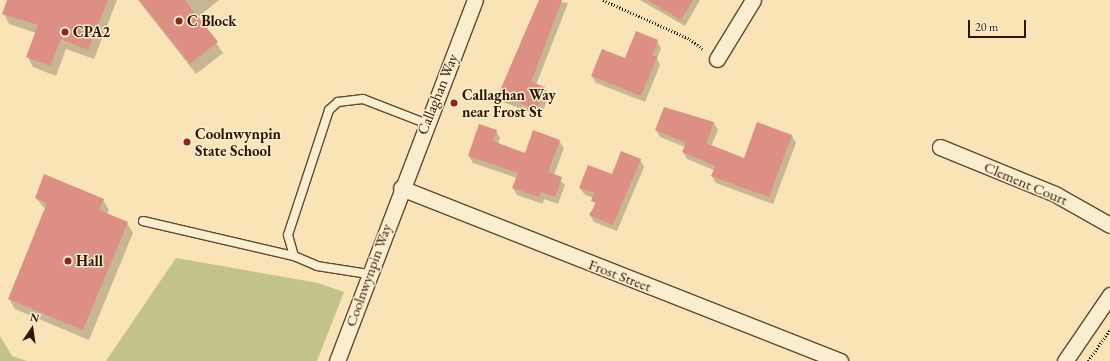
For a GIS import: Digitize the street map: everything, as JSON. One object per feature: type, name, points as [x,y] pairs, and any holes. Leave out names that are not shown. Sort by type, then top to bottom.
[{"type":"street","name":"Callaghan Way","points":[[401,188],[425,123],[475,0]]},
{"type":"street","points":[[717,59],[753,0]]},
{"type":"street","name":"Clement Court","points":[[940,147],[1055,194],[1110,225]]},
{"type":"street","name":"Coolnwynpin Way","points":[[337,361],[401,188]]},
{"type":"street","name":"Frost Street","points":[[401,188],[840,361]]},
{"type":"street","points":[[1065,361],[1110,294]]},
{"type":"lane","points":[[294,256],[288,235],[329,110],[338,102],[363,99],[425,123]]},
{"type":"lane","points":[[143,221],[294,256],[317,266],[368,274]]},
{"type":"path","points":[[603,0],[690,39],[717,59]]},
{"type":"path","points":[[1088,361],[1110,330]]},
{"type":"green space","points":[[176,258],[318,283],[344,292],[317,361],[106,361]]},
{"type":"green space","points":[[0,336],[12,356],[27,361],[0,361]]},
{"type":"building","name":"CPA2","points":[[7,0],[108,0],[88,50],[61,39],[50,66],[26,57],[38,25],[2,14]]},
{"type":"building","name":"C Block","points":[[139,0],[185,0],[218,42],[190,64]]},
{"type":"building","points":[[539,0],[562,0],[531,82],[545,87],[537,109],[498,95]]},
{"type":"building","points":[[647,0],[693,0],[681,20]]},
{"type":"building","points":[[636,31],[658,40],[652,55],[657,57],[641,96],[591,76],[602,49],[625,58]]},
{"type":"building","points":[[664,107],[714,122],[706,143],[744,158],[757,122],[792,135],[769,197],[711,176],[715,166],[682,152],[686,143],[655,130]]},
{"type":"building","points":[[479,124],[497,130],[493,141],[525,153],[533,130],[560,140],[548,172],[562,177],[555,197],[541,192],[539,197],[512,188],[518,173],[468,156]]},
{"type":"building","points":[[621,151],[641,159],[613,225],[589,215],[596,203],[591,201],[594,193],[579,188],[588,165],[612,174]]},
{"type":"building","name":"Hall","points":[[44,174],[104,199],[99,210],[128,222],[83,330],[8,299],[47,203],[35,198]]},
{"type":"place","name":"C Block","points":[[179,21]]},
{"type":"place","name":"CPA2","points":[[65,32]]},
{"type":"place","name":"Callaghan Way near Frost St","points":[[454,103]]},
{"type":"place","name":"Coolnwynpin State School","points":[[187,142]]},
{"type":"place","name":"Hall","points":[[68,261]]}]
